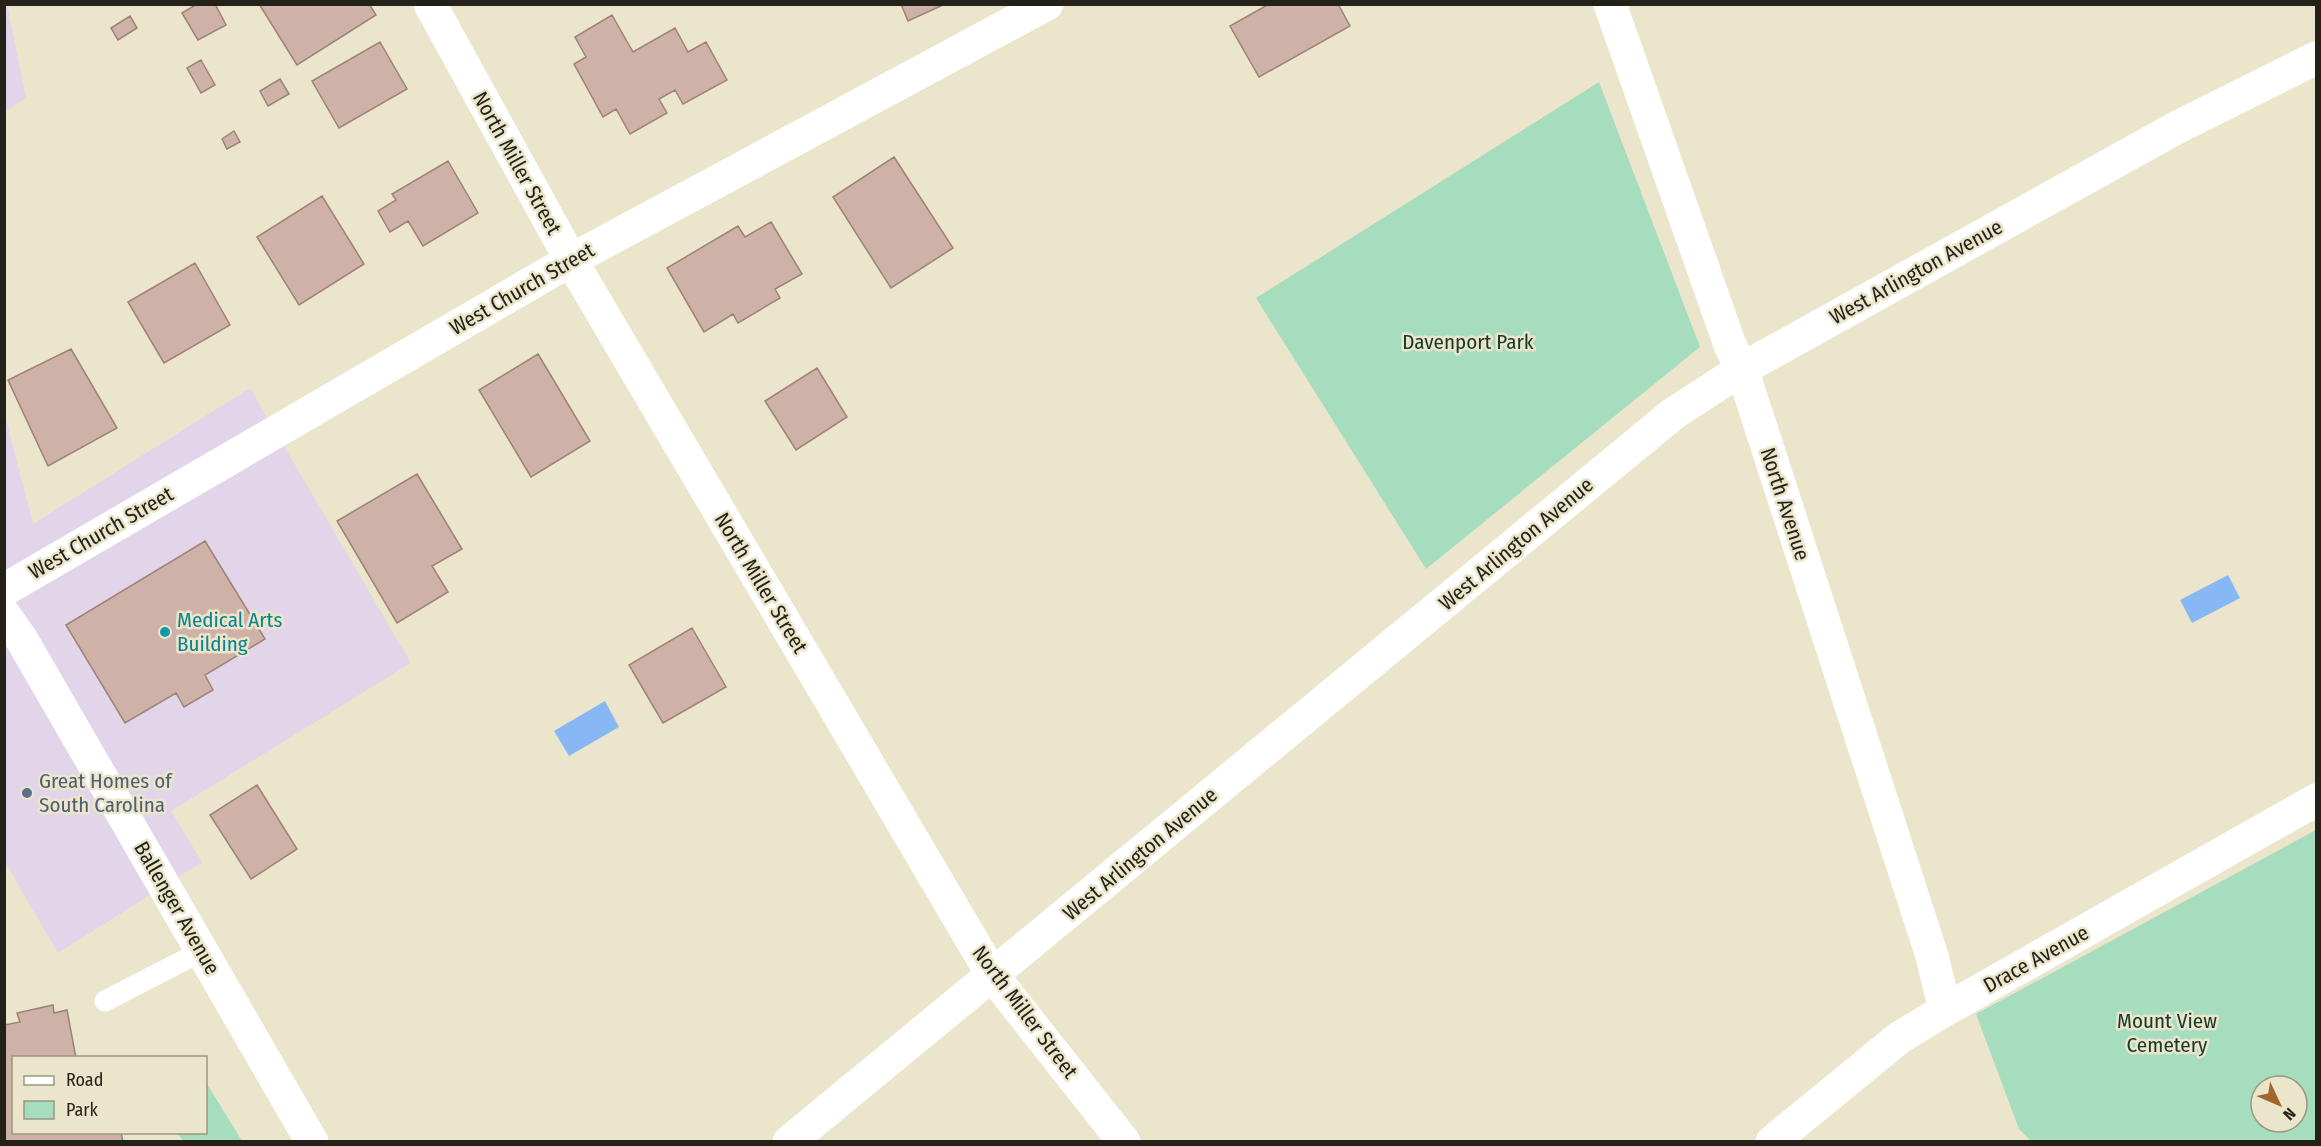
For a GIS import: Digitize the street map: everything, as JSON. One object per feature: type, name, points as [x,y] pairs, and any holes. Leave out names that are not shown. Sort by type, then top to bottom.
[{"type":"street","name":"North Miller Street","points":[[430,4],[571,260],[993,975],[1124,1142]]},
{"type":"street","name":"West Church Street","points":[[4,590],[571,260],[1047,4]]},
{"type":"street","name":"North Avenue","points":[[1610,4],[1730,345],[1742,369],[1932,957],[1945,1010]]},
{"type":"street","name":"West Arlington Avenue","points":[[789,1142],[1673,414],[1742,369],[2176,128],[2316,58]]},
{"type":"street","name":"Ballenger Avenue","points":[[4,614],[22,640],[312,1142]]},
{"type":"street","name":"Drace Avenue","points":[[1772,1142],[1899,1038],[2316,800]]},
{"type":"lane","points":[[105,1001],[202,951]]},
{"type":"shaded area","points":[[7,4],[26,98],[5,112],[4,5]]},
{"type":"shaded area","points":[[250,388],[411,663],[171,811],[202,862],[58,953],[5,862],[4,411],[33,524]]},
{"type":"green space","name":"Davenport Park","points":[[1599,82],[1700,347],[1426,569],[1256,298]]},
{"type":"green space","name":"Mount View Cemetery","points":[[2316,830],[2316,1141],[2031,1141],[2019,1129],[1976,1014]]},
{"type":"green space","points":[[207,1084],[242,1141],[183,1141],[179,1134],[207,1134]]},
{"type":"water","points":[[2228,575],[2240,598],[2192,623],[2180,600]]},
{"type":"water","points":[[605,701],[619,727],[569,756],[554,731]]},
{"type":"building","points":[[197,4],[215,4],[226,25],[198,40],[182,13]]},
{"type":"building","points":[[259,4],[369,4],[376,15],[297,65]]},
{"type":"building","points":[[901,4],[945,4],[908,21]]},
{"type":"building","points":[[1269,4],[1338,4],[1350,26],[1259,77],[1230,26]]},
{"type":"building","points":[[612,15],[633,52],[675,28],[688,52],[706,42],[727,80],[683,104],[675,90],[659,99],[667,113],[630,134],[616,109],[603,117],[574,64],[586,57],[575,37]]},
{"type":"building","points":[[130,16],[137,28],[118,40],[111,28]]},
{"type":"building","points":[[380,42],[407,89],[339,128],[312,81]]},
{"type":"building","points":[[201,60],[215,85],[201,93],[187,68]]},
{"type":"building","points":[[280,79],[289,94],[268,106],[260,91]]},
{"type":"building","points":[[234,131],[240,142],[227,149],[222,139]]},
{"type":"building","points":[[894,157],[953,248],[891,288],[833,197]]},
{"type":"building","points":[[448,161],[478,213],[423,246],[408,221],[390,232],[378,211],[396,200],[392,194]]},
{"type":"building","points":[[322,196],[364,264],[299,305],[257,237]]},
{"type":"building","points":[[771,222],[802,274],[775,289],[780,298],[738,323],[733,314],[704,332],[667,268],[738,226],[745,237]]},
{"type":"building","points":[[195,263],[230,325],[164,363],[128,302]]},
{"type":"building","points":[[71,349],[117,428],[48,466],[8,380]]},
{"type":"building","points":[[538,354],[590,441],[531,477],[479,390]]},
{"type":"building","points":[[817,368],[847,417],[796,450],[765,401]]},
{"type":"building","points":[[417,474],[462,549],[432,566],[448,592],[397,623],[337,521]]},
{"type":"building","name":"Medical Arts Building","points":[[205,541],[265,639],[205,675],[213,690],[184,707],[176,693],[125,723],[66,625]]},
{"type":"building","points":[[692,628],[726,687],[663,723],[629,665]]},
{"type":"building","points":[[257,785],[297,849],[251,879],[210,815]]},
{"type":"building","points":[[53,1005],[54,1013],[67,1010],[76,1056],[12,1056],[12,1134],[121,1134],[123,1142],[4,1142],[4,1025],[20,1022],[17,1013]]},
{"type":"place","name":"Medical Arts Building","points":[[165,632]]},
{"type":"place","name":"Great Homes of South Carolina","points":[[27,793]]}]
